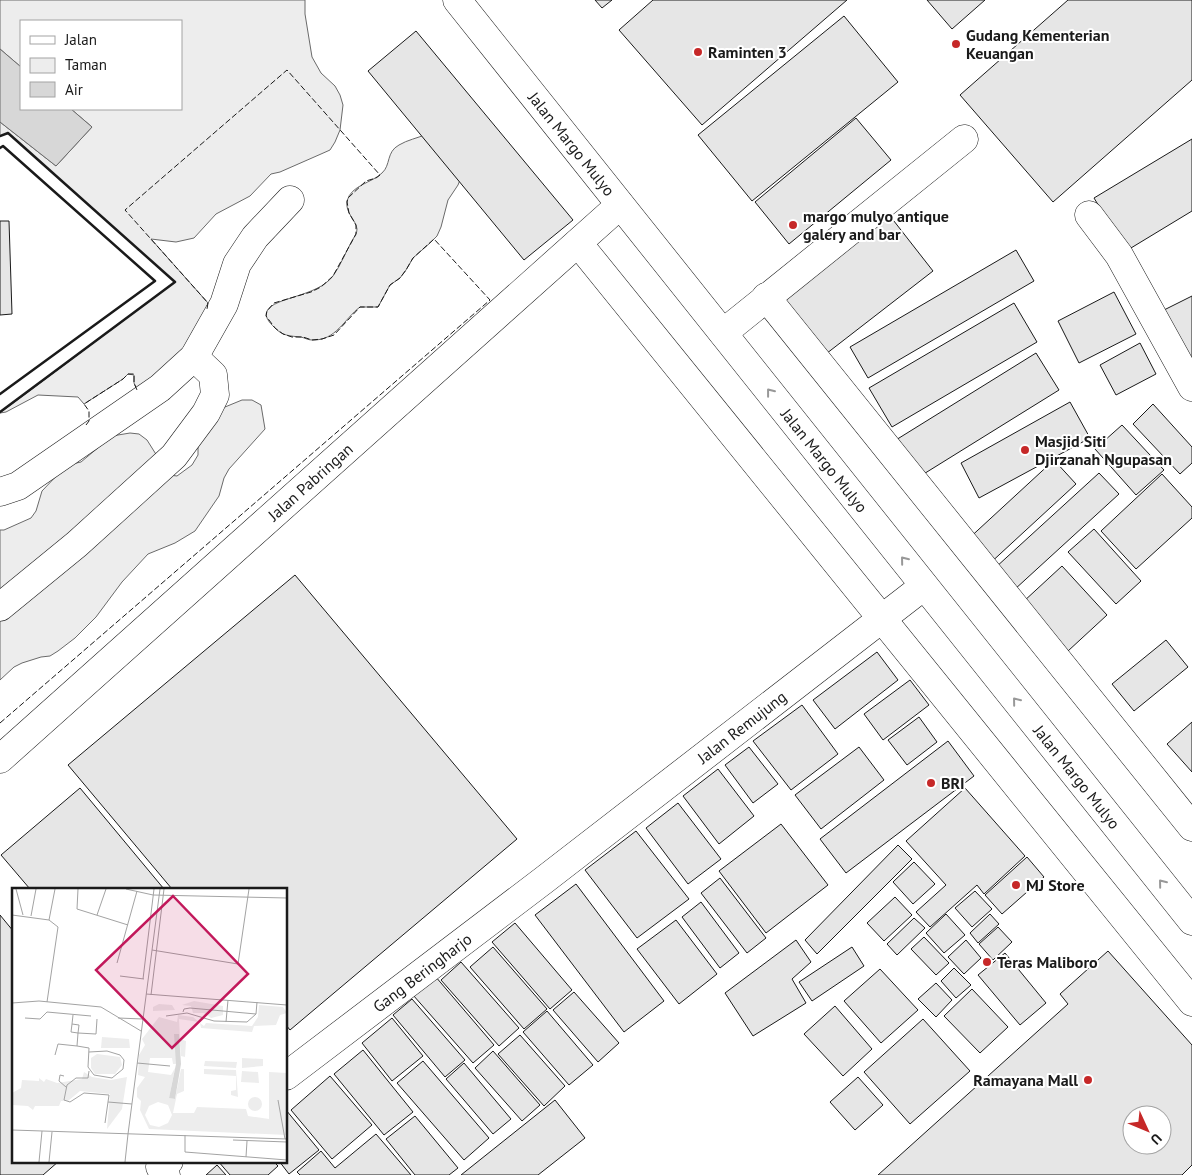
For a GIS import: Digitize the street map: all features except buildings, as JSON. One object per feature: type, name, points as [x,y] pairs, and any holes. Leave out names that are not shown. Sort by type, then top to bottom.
[{"type":"street","name":"Jalan Margo Mulyo","points":[[457,0],[1192,921]]},
{"type":"street","points":[[723,333],[964,139]]},
{"type":"street","points":[[0,492],[18,486],[160,388],[194,357],[224,304],[237,264],[254,237],[290,200]]},
{"type":"street","name":"Jalan Pabringan","points":[[0,759],[620,205]]},
{"type":"street","points":[[1089,215],[1119,255],[1192,387]]},
{"type":"street","points":[[578,243],[1192,1002]]},
{"type":"street","points":[[766,297],[1192,827]]},
{"type":"street","points":[[0,607],[77,544],[174,456],[206,413],[215,395],[213,376],[194,357]]},
{"type":"street","name":"Jalan Remujung","points":[[558,868],[924,586]]},
{"type":"street","name":"Gang Beringharjo","points":[[288,1074],[558,868]]},
{"type":"green space","points":[[0,0],[305,0],[305,14],[312,57],[321,73],[335,86],[343,105],[340,130],[335,142],[330,150],[280,172],[271,174],[250,196],[216,214],[194,238],[176,242],[151,239],[208,303],[205,314],[212,325],[138,392],[134,383],[134,375],[128,374],[84,404],[78,397],[38,395],[6,412],[0,413],[175,282],[8,133],[0,136],[0,122],[56,166],[92,127],[72,110],[182,110],[182,20],[20,20],[20,66],[0,49]]},
{"type":"green space","points":[[427,134],[462,175],[448,200],[437,236],[413,258],[400,278],[390,285],[378,307],[360,307],[334,333],[327,337],[311,340],[286,335],[277,330],[269,322],[266,315],[271,306],[307,293],[326,283],[339,267],[357,230],[347,205],[349,196],[357,188],[385,170],[390,155],[395,148]]},
{"type":"green space","points":[[242,400],[252,400],[261,405],[265,429],[229,469],[224,478],[219,496],[195,531],[175,543],[148,554],[122,582],[96,617],[75,638],[58,651],[50,656],[41,657],[14,667],[0,680],[0,530],[31,518],[36,511],[42,491],[62,470],[72,464],[81,462],[112,436],[130,433],[139,434],[147,440],[169,475],[177,476],[192,465],[198,455],[198,446],[218,413],[225,407]]},
{"type":"water","points":[[0,49],[20,66],[20,110],[72,110],[92,127],[56,166],[0,122]]},
{"type":"fence","points":[[0,723],[490,300],[434,239],[413,258],[400,278],[390,285],[378,307],[360,307],[334,335],[312,340],[303,337],[292,337],[283,334],[275,328],[266,316],[267,311],[274,303],[311,292],[321,287],[333,276],[356,234],[356,225],[349,213],[348,198],[366,181],[380,175],[287,70],[125,210],[208,303],[207,309]]},
{"type":"fence","points":[[86,425],[89,421],[89,411],[84,404],[128,374],[134,374],[134,383],[137,390]]},
{"type":"wall","points":[[0,136],[8,133],[175,282],[0,412]]},
{"type":"wall","points":[[0,148],[3,146],[155,281],[0,394]]},
{"type":"place","name":"Gudang Kementerian Keuangan","points":[[956,44]]},
{"type":"place","name":"Raminten 3","points":[[698,52]]},
{"type":"place","name":"margo mulyo antique galery and bar","points":[[793,225]]},
{"type":"place","name":"Masjid Siti Djirzanah Ngupasan","points":[[1025,450]]},
{"type":"place","name":"BRI","points":[[931,783]]},
{"type":"place","name":"MJ Store","points":[[1016,885]]},
{"type":"place","name":"Teras Maliboro","points":[[987,962]]},
{"type":"place","name":"Ramayana Mall","points":[[1088,1080]]}]
